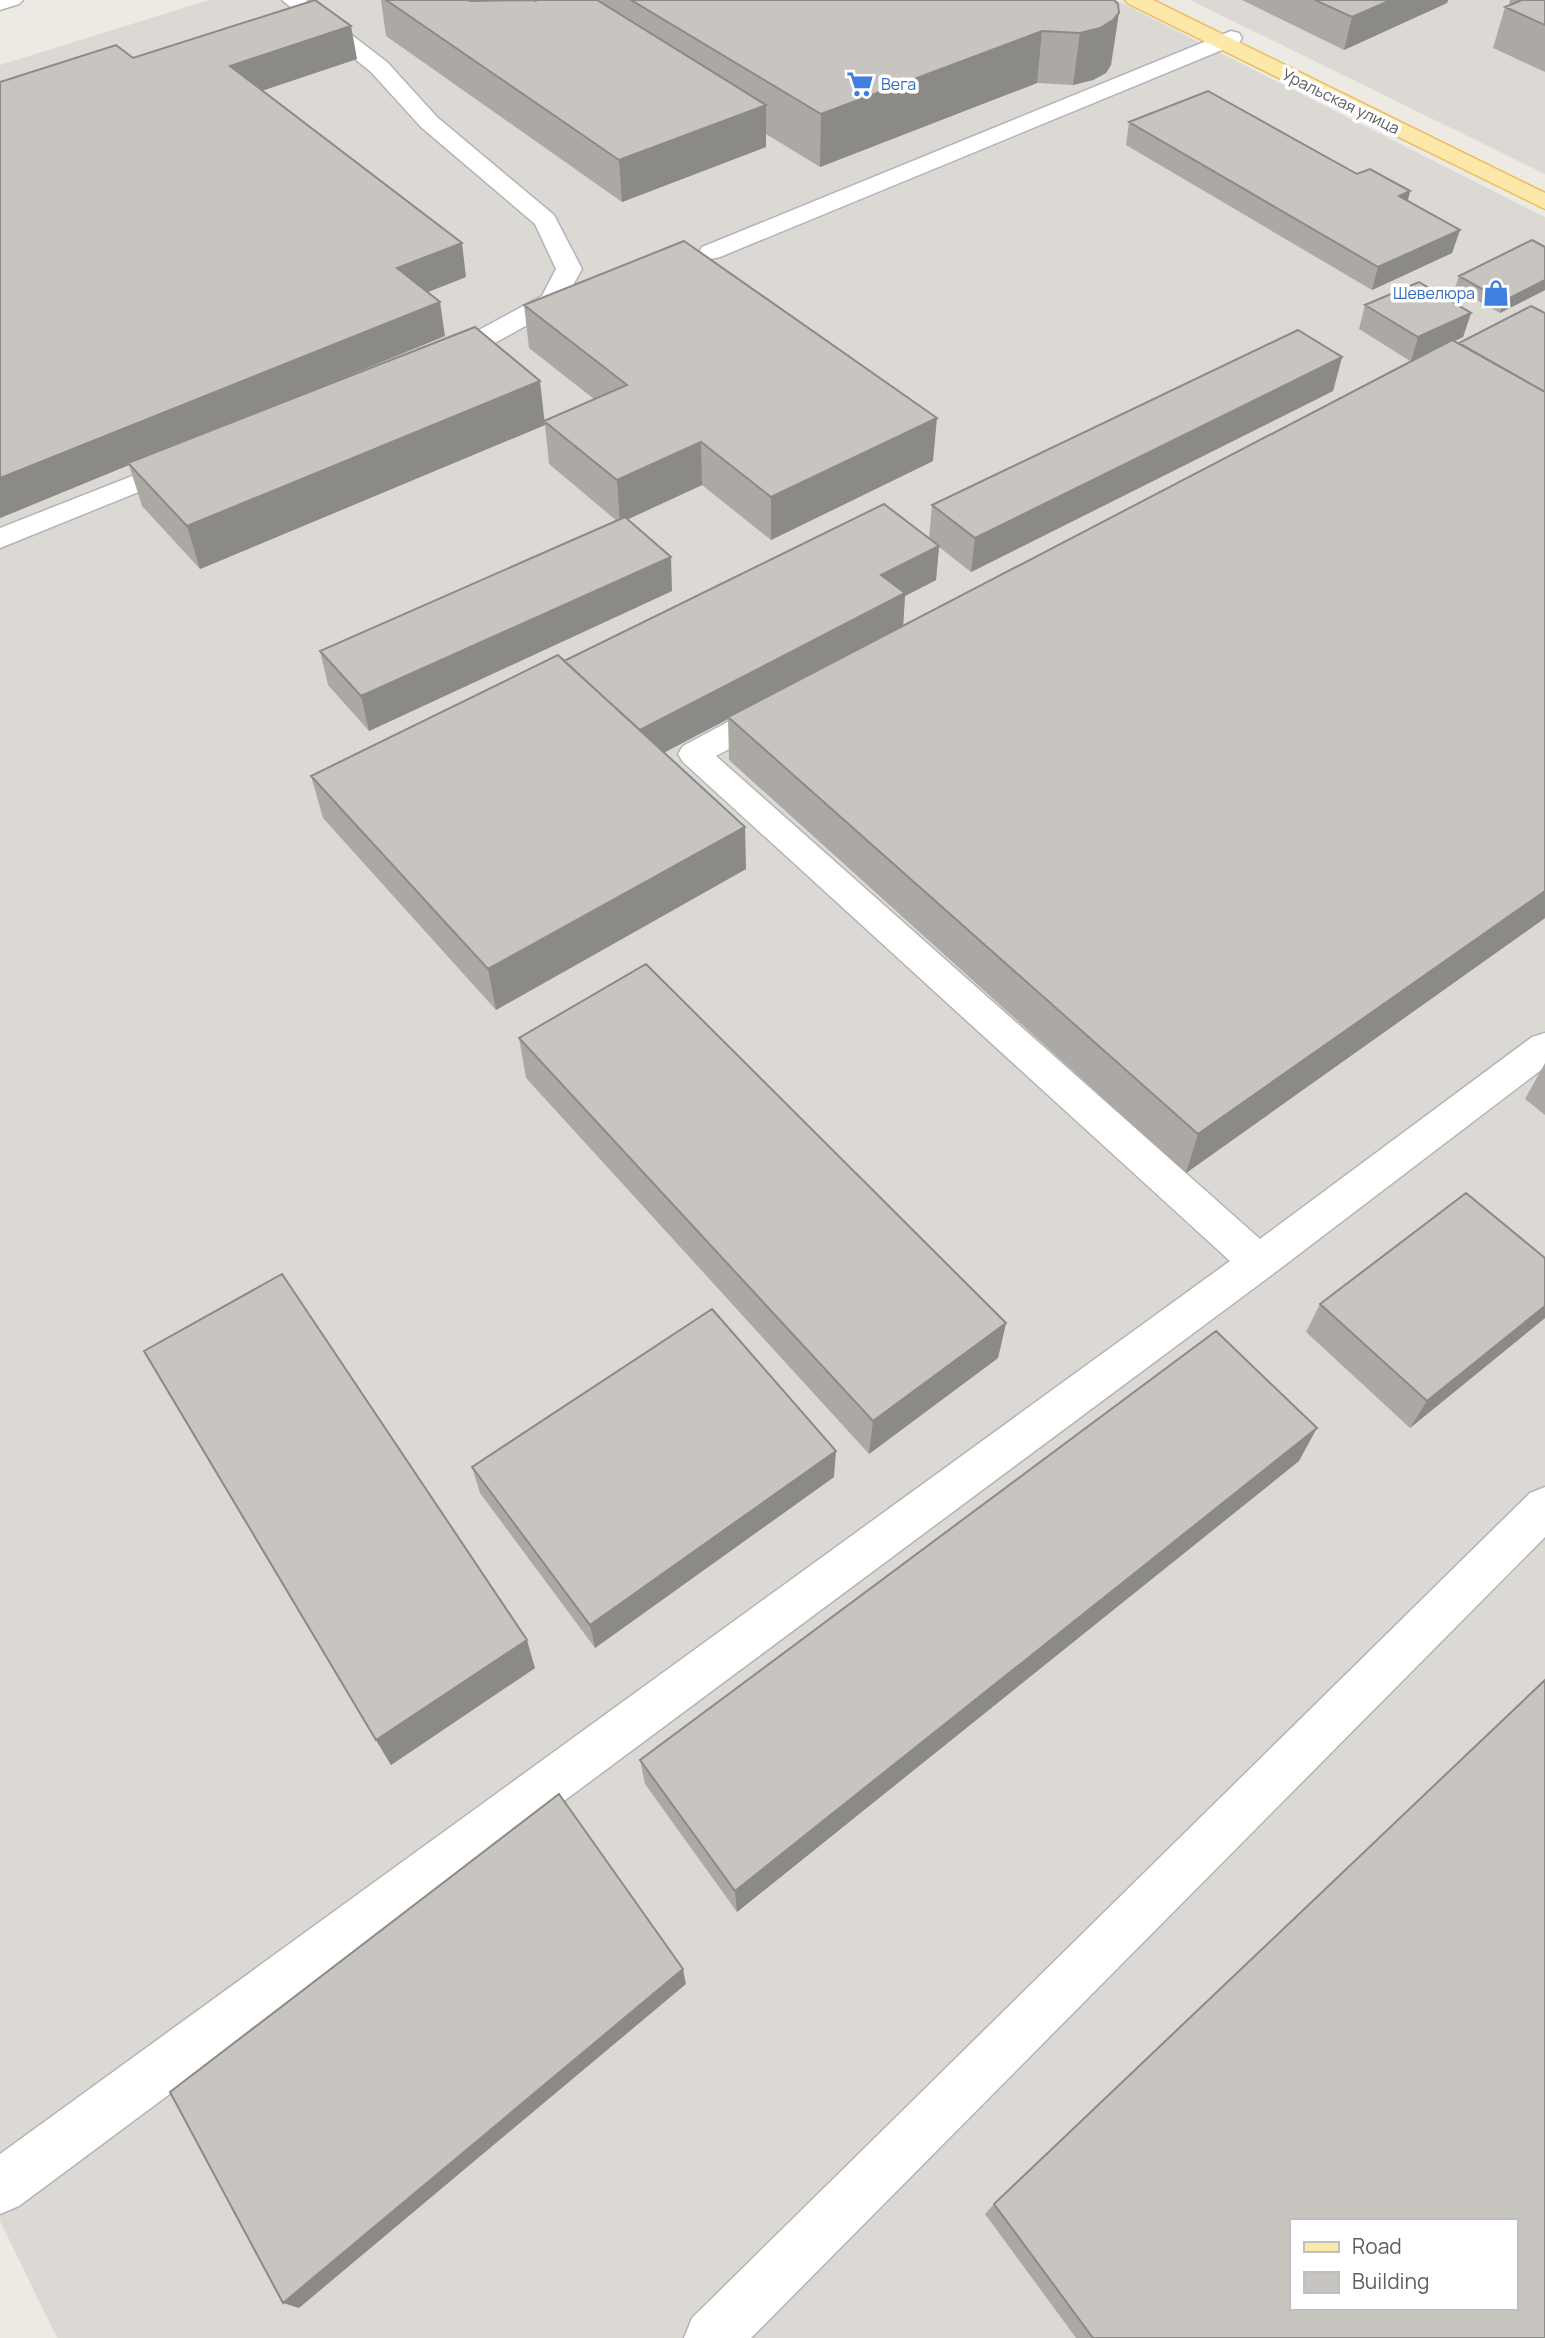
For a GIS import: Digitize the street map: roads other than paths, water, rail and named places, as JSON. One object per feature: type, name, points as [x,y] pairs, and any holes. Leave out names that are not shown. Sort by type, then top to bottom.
[{"type":"main road","name":"Уральская улица","points":[[1136,0],[1226,40],[1545,202]]},
{"type":"main road","points":[[1154,0],[1226,40],[1545,193]]},
{"type":"street","points":[[0,4],[12,0]]},
{"type":"street","points":[[293,0],[379,67],[429,122],[545,220],[569,269],[552,301],[486,337],[411,370]]},
{"type":"street","points":[[711,252],[1226,40]]},
{"type":"street","points":[[0,539],[206,454]]},
{"type":"street","points":[[793,702],[694,754],[1259,1262]]},
{"type":"street","points":[[0,2187],[1259,1262],[1545,1047]]},
{"type":"street","points":[[712,2338],[1545,1507]]},
{"type":"place","name":"Вега","points":[[860,84]]},
{"type":"place","name":"Шевелюра","points":[[1496,293]]}]
